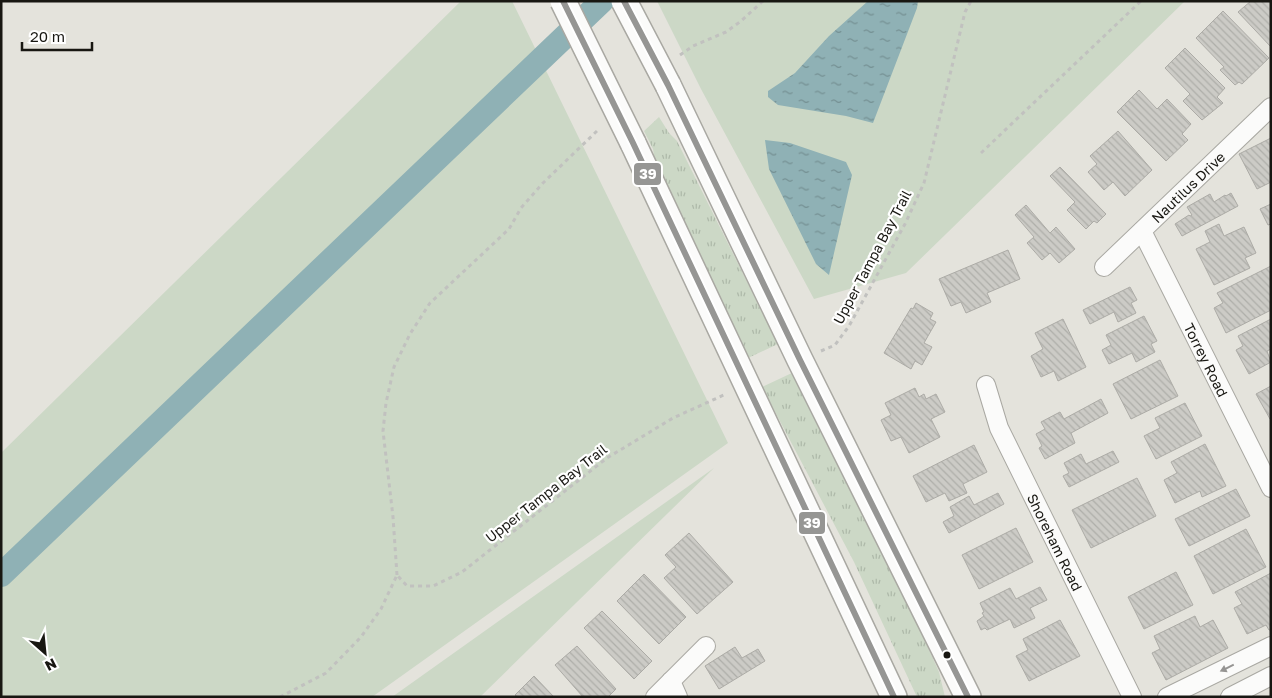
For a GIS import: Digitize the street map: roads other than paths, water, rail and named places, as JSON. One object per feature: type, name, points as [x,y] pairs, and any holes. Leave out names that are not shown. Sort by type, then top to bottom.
[{"type":"main road","points":[[562,1],[633,143],[894,697]]},
{"type":"main road","points":[[624,1],[668,85],[800,360],[968,697]]},
{"type":"street","name":"Nautilus Drive","points":[[1104,267],[1271,107]]},
{"type":"street","name":"Torrey Road","points":[[1142,231],[1271,488]]},
{"type":"street","name":"Shoreham Road","points":[[986,385],[999,428],[1132,697]]},
{"type":"street","points":[[655,697],[706,646]]},
{"type":"street","points":[[1167,697],[1271,646]]},
{"type":"street","points":[[1230,697],[1271,676]]},
{"type":"street","points":[[671,681],[678,697]]},
{"type":"water","points":[[868,1],[918,1],[873,123],[846,116],[778,105],[768,97],[768,91],[795,73],[829,36]]},
{"type":"water","points":[[765,140],[790,143],[846,162],[852,175],[829,275],[816,264],[769,169]]},
{"type":"waterway","points":[[1,575],[602,1]]}]
